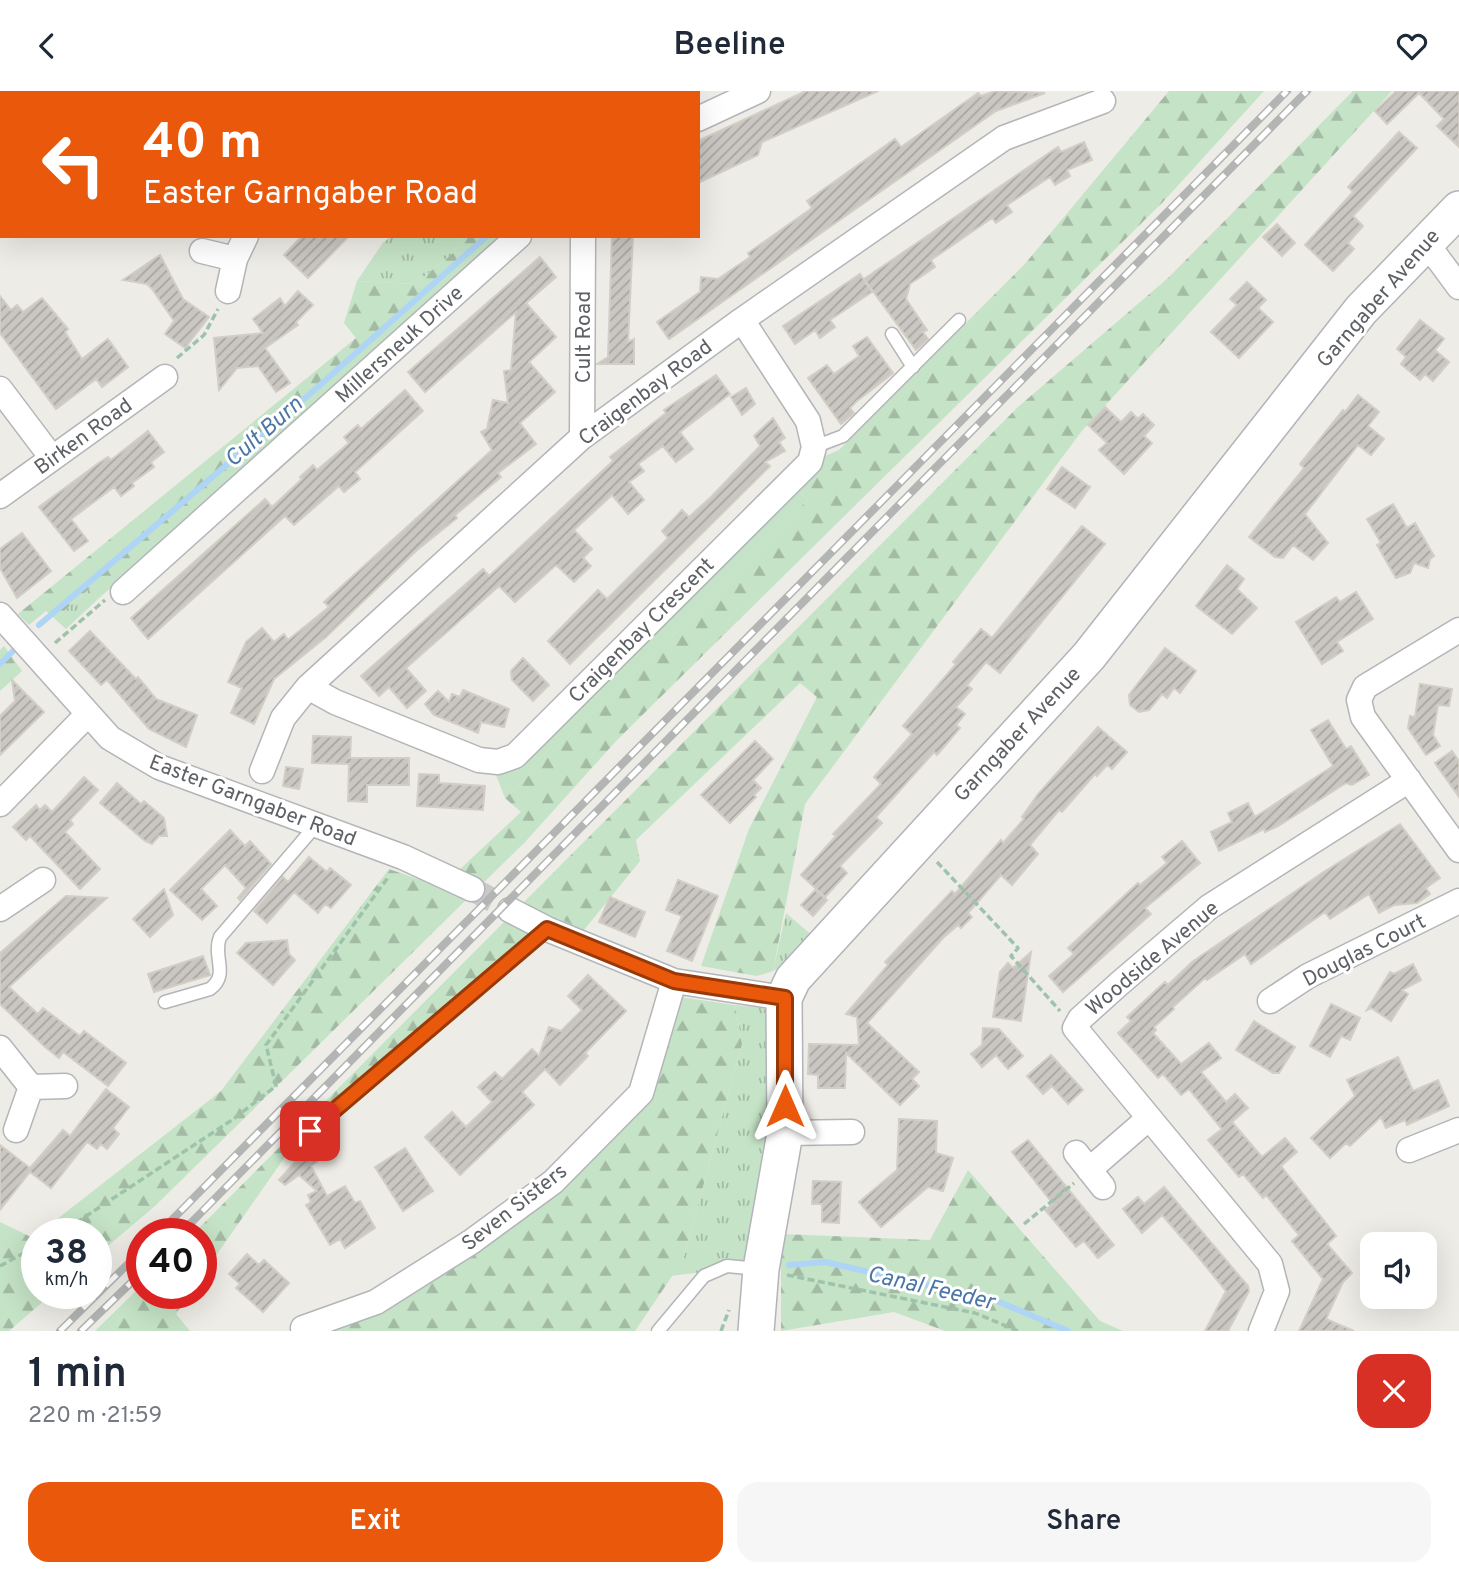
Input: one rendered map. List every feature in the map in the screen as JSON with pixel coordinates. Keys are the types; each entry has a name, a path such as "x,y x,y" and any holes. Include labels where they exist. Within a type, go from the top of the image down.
{"street":[{"path":"700,118 758,91"},
{"name":"Craigenbay Road","path":"262,771 283,718 308,687 582,437 742,320 1004,138 1103,101"},
{"name":"Garngaber Avenue","path":"785,998 793,979 1089,656 1361,310 1425,241 1459,209"},
{"path":"228,291 234,260 245,238"},
{"name":"Millersneuk Drive","path":"123,592 517,238"},
{"name":"Cult Road","path":"582,437 583,238"},
{"path":"1425,241 1459,287"},
{"path":"202,251 234,260"},
{"path":"742,320 808,421 814,447"},
{"name":"Birken Road","path":"0,496 165,377"},
{"path":"0,389 52,458"},
{"name":"Craigenbay Crescent","path":"308,687 335,702 479,761 498,762 515,756 810,462 814,447"},
{"name":"Easter Garngaber Road","path":"0,615 110,738 159,767 403,857 472,889"},
{"path":"1459,630 1365,687 1359,700 1363,717 1459,850"},
{"path":"0,804 88,714"},
{"name":"Woodside Avenue","path":"1261,1331 1277,1291 1270,1264 1075,1028 1080,1019 1209,907 1409,780"},
{"path":"0,909 43,880"},
{"name":"Douglas Court","path":"1270,1001 1308,976 1459,901"},
{"path":"510,910 547,929 674,981 785,998 785,1133 761,1269 756,1331"},
{"name":"Seven Sisters","path":"303,1328 376,1301 471,1242 553,1182 641,1093 674,981"},
{"path":"0,1048 31,1087"},
{"path":"31,1087 65,1086"},
{"path":"16,1130 31,1087"},
{"path":"1089,1170 1149,1118"},
{"path":"1409,1150 1459,1131"},
{"path":"785,1133 855,1134"}],"lane":[{"path":"814,447 843,436 959,320"},
{"path":"892,334 913,367"},
{"path":"165,1002 216,985 222,969 217,949 220,937 317,824"},
{"path":"310,1131 547,929"},
{"path":"658,1331 704,1276 727,1266 761,1269"}],"path":[{"path":"165,377 160,370 204,335 216,316 223,291 228,291"},
{"path":"38,658 118,589 123,592"},
{"path":"918,842 1018,948 1011,955 1075,1028"},
{"path":"83,1218 232,1120 276,1086 265,1045 403,857"},
{"path":"1024,1224 1089,1170"},
{"path":"0,1266 21,1255"},
{"path":"761,1269 975,1313 1018,1331"}],"green space":[{"path":"1169,91 1264,91 1162,203 617,740 526,841 155,1206 141,1218 126,1218 126,1231 112,1242 112,1218 58,1218 221,1091 389,869 441,887 521,812 505,798 715,594 808,499 798,491 822,466 825,456 839,450 1024,265"},
{"path":"1353,91 1392,91 1081,432 805,804 773,971 757,976 701,966 749,829 817,697 800,683 636,840 640,861 584,930 557,918 551,923 519,907 1018,407 1168,278"},
{"path":"389,238 464,238 453,253 415,284 357,281"},
{"path":"464,238 510,238 98,599 89,589 55,619 46,611 29,625 18,614 356,338 344,323 357,281 415,284 453,253"},
{"path":"798,491 808,499 715,594 505,798 496,775 522,766"},
{"path":"89,589 98,599 66,629 55,619"},
{"path":"4,646 22,671 0,691 0,650"},
{"path":"786,913 815,938 797,958 773,971"},
{"path":"507,919 539,932 303,1131 217,1254 217,1218 209,1218"},
{"path":"679,997 735,1005 742,1044 683,1260 635,1331 314,1331 381,1313 649,1094"},
{"path":"735,1005 762,1008 771,1013 780,1133 752,1266 670,1276 683,1260 742,1044"},
{"path":"968,1170 1100,1321 1123,1331 945,1331 894,1312 781,1331 781,1234 930,1240"},
{"path":"0,1222 21,1232 21,1309 34,1309 9,1331 0,1331"},
{"path":"126,1301 126,1309 179,1309 176,1314 190,1331 95,1331"}],"building":[{"path":"806,91 878,91 762,142 758,155 700,182 700,140"},
{"path":"995,91 1045,93 996,111 669,339 657,322 700,292 701,277 718,279 750,257 748,253 812,208 807,201 895,139 901,147 978,93 981,96"},
{"path":"1396,91 1459,91 1459,147 1437,126 1444,119 1419,93 1387,124 1375,111"},
{"path":"1399,132 1417,148 1353,216 1363,226 1348,243 1354,249 1333,271 1305,245 1353,192 1348,187"},
{"path":"1084,142 1092,160 1067,170 1070,176 1055,185 1050,177 1007,205 1012,212 996,223 992,218 931,260 935,267 910,284 906,299 927,330 923,332 928,339 916,350 864,279 1058,147 1061,152"},
{"path":"1277,224 1295,243 1282,256 1263,237"},
{"path":"300,238 347,238 308,278 284,255"},
{"path":"612,238 633,238 628,342 634,339 634,364 597,364 608,357"},
{"path":"160,255 183,299 209,317 185,348 165,334 174,321 152,289 147,284 123,280"},
{"path":"540,257 556,277 526,303 556,337 529,362 555,392 520,423 536,444 498,473 501,477 455,515 457,518 417,550 326,637 274,679 254,724 231,713 242,688 228,682 246,642 262,628 274,642 284,634 288,640 329,607 324,602 492,450 481,432 487,429 493,400 508,403 504,371 511,370 516,312 425,392 408,372"},
{"path":"860,274 872,292 830,320 835,327 820,338 815,330 795,344 783,326"},
{"path":"1247,282 1266,300 1258,308 1273,322 1239,358 1211,332 1237,305 1230,299"},
{"path":"298,291 313,305 296,322 298,325 265,348 290,383 276,392 258,366 237,368 219,390 214,338 263,333 253,319 280,298 285,306"},
{"path":"0,296 11,310 17,305 23,312 42,298 68,329 65,332 82,359 108,339 128,367 102,387 96,379 56,409 0,333"},
{"path":"1420,320 1444,339 1435,350 1449,362 1433,381 1425,374 1420,380 1401,364 1406,357 1397,349"},
{"path":"867,337 893,373 857,401 850,408 854,413 841,424 808,378 827,365 834,374 859,356 853,346"},
{"path":"716,375 730,394 680,432 693,449 676,462 663,446 638,464 644,471 629,482 644,500 628,514 612,495 574,530 592,549 583,558 591,566 574,582 556,565 515,602 499,586 406,668 426,691 407,708 389,687 379,696 361,676 483,569 489,576 613,461 610,457 666,413 664,410"},
{"path":"746,388 755,404 742,415 731,397"},
{"path":"405,390 423,411 355,472 360,479 344,492 339,486 294,525 285,516 148,639 131,618 265,499 272,507 313,465 317,470 349,443 344,437 358,425 361,429"},
{"path":"1358,395 1379,412 1368,426 1384,439 1371,455 1358,445 1305,514 1328,543 1313,560 1293,545 1283,558 1275,557 1249,537 1304,468 1300,464"},
{"path":"1105,407 1121,422 1131,412 1138,419 1143,414 1154,425 1144,436 1152,443 1124,474 1099,450 1107,443 1088,425"},
{"path":"773,418 785,438 779,442 785,451 765,462 770,466 570,664 548,641 598,590 607,599 668,538 662,531 682,510 689,517 712,496 760,446 754,436"},
{"path":"148,431 164,452 151,462 154,467 132,483 134,486 121,496 114,487 71,519 88,541 74,551 39,507 100,462 108,457 111,460"},
{"path":"1062,467 1090,487 1075,508 1047,489"},
{"path":"1393,504 1407,528 1415,523 1434,556 1430,559 1428,568 1414,563 1410,573 1396,578 1377,545 1381,543 1367,519"},
{"path":"1082,526 1105,544 1000,673 986,662 967,685 972,689 956,707 965,714 956,725 960,728 937,755 934,752 876,817 882,823 840,866 847,873 825,897 801,875 836,836 833,834 881,784 874,777 912,734 903,726 956,664 953,662 981,629 992,638"},
{"path":"22,533 51,571 17,598 0,568 0,549"},
{"path":"1227,565 1244,579 1237,589 1257,608 1232,634 1196,606"},
{"path":"1356,592 1373,619 1337,642 1343,651 1322,664 1296,622 1336,597 1340,602"},
{"path":"90,631 136,679 138,677 156,699 197,715 186,747 149,729 107,680 101,685 69,651"},
{"path":"1165,648 1196,671 1180,693 1174,688 1167,698 1162,694 1149,710 1139,712 1130,705 1129,695"},
{"path":"523,658 549,685 533,701 512,680 511,671"},
{"path":"12,680 44,712 0,755 0,716 15,701"},
{"path":"1420,684 1452,689 1449,706 1438,705 1433,735 1440,746 1426,755 1408,728 1410,716 1415,717"},
{"path":"463,690 509,709 504,727 481,722 478,733 434,715 425,704 438,691 449,702 452,694 460,697"},
{"path":"1328,720 1346,749 1351,746 1369,775 1352,785 1346,783 1278,826 1265,832 1264,829 1219,851 1211,832 1232,822 1228,813 1248,803 1255,817 1333,766 1311,730"},
{"path":"1098,727 1127,752 1112,769 1107,765 1097,776 1095,774 1062,812 1059,810 1030,845 1038,854 1012,885 1001,875 968,913 972,917 961,928 958,925 943,938 867,1023 919,1072 912,1079 919,1086 900,1105 846,1053 845,1088 818,1088 818,1075 808,1074 809,1044 859,1045 857,1017 846,1014 888,965 885,962 952,891 955,894 1001,840 1003,843 1024,819 1022,817 1038,794"},
{"path":"313,736 351,737 350,758 409,758 409,785 367,785 367,802 348,801 349,764 312,763"},
{"path":"755,741 773,759 753,780 761,788 754,795 756,797 730,823 701,795"},
{"path":"1452,751 1459,761 1459,797 1435,763"},
{"path":"286,767 303,769 299,789 283,786"},
{"path":"419,774 439,775 439,783 485,786 483,810 417,806"},
{"path":"84,777 98,790 70,820 73,824 65,832 100,869 80,889 30,836 26,840 13,827 36,805 40,810 45,805 52,812"},
{"path":"117,783 141,804 144,801 164,818 167,836 159,836 152,844 145,841 100,803"},
{"path":"1400,824 1440,878 1426,888 1430,894 1417,903 1394,905 1379,913 1369,894 1330,919 1325,912 1251,964 1245,954 1207,980 1205,978 1154,1027 1156,1030 1153,1033 1181,1064 1209,1043 1221,1058 1201,1072 1226,1102 1235,1094 1248,1108 1232,1122 1262,1157 1285,1138 1297,1152 1281,1166 1336,1236 1327,1244 1352,1273 1343,1282 1326,1319 1354,1331 1299,1331 1323,1279 1292,1241 1299,1235 1266,1195 1263,1198 1243,1174 1239,1177 1208,1140 1222,1129 1189,1089 1181,1095 1163,1074 1158,1078 1118,1033 1131,1021 1127,1017 1165,982 1168,985 1192,962 1322,873"},
{"path":"230,830 245,846 250,841 271,864 240,900 238,898 246,888 225,865 201,889 217,906 202,920 170,890"},
{"path":"1182,841 1200,863 1145,908 1151,914 1063,992 1049,976 1074,954 1068,948 1138,883 1140,885 1167,863 1162,857"},
{"path":"309,857 327,872 330,868 351,885 331,908 325,904 318,913 294,892 267,923 254,911 283,877 288,882"},
{"path":"678,880 718,896 692,961 667,951 682,916 666,910"},
{"path":"164,889 173,915 150,937 133,919"},
{"path":"815,890 827,900 813,916 801,905"},
{"path":"66,896 107,898 9,987 38,1014 43,1008 80,1036 84,1031 126,1063 108,1086 63,1052 59,1058 0,1004 0,953"},
{"path":"610,897 645,912 635,937 599,922"},
{"path":"287,940 289,954 295,960 273,985 237,953 246,943"},
{"path":"1031,952 1021,1021 993,1017 1000,972 1008,963 1013,968"},
{"path":"203,956 210,975 154,992 148,974"},
{"path":"1413,964 1421,980 1402,990 1408,994 1391,1021 1371,1008 1367,1010 1390,972 1394,974"},
{"path":"588,975 626,1011 585,1053 588,1056 560,1085 545,1069 522,1092 534,1105 460,1175 425,1137 452,1112 466,1127 492,1102 478,1087 495,1072 502,1079 532,1049 539,1056 549,1027 561,1031 582,1010 568,996"},
{"path":"1331,1004 1360,1018 1350,1040 1341,1036 1330,1057 1310,1046"},
{"path":"1254,1021 1295,1047 1279,1073 1273,1073 1236,1050"},
{"path":"983,1028 999,1029 1023,1056 1008,1069 996,1055 982,1067 971,1054 982,1045"},
{"path":"1051,1055 1083,1090 1068,1104 1052,1086 1043,1094 1027,1076"},
{"path":"1398,1057 1413,1091 1438,1080 1449,1106 1407,1125 1405,1120 1386,1128 1381,1117 1350,1146 1346,1143 1330,1158 1311,1138 1355,1096 1347,1080"},
{"path":"106,1089 129,1107 113,1128 119,1134 107,1149 101,1144 97,1149 87,1142 51,1188 30,1172 0,1210 0,1145 30,1168 63,1130 70,1136"},
{"path":"899,1119 937,1121 936,1153 953,1158 943,1191 928,1187 881,1227 859,1202 897,1170"},
{"path":"322,1132 332,1150 311,1166 327,1196 345,1186 355,1203 360,1201 375,1228 345,1248 340,1239 330,1245 306,1205 311,1202 308,1195 317,1191 299,1175 285,1185 279,1180"},
{"path":"1028,1140 1114,1245 1098,1258 1084,1241 1076,1247 1045,1210 1053,1204 1012,1152"},
{"path":"405,1148 433,1191 403,1211 375,1167"},
{"path":"813,1181 841,1182 839,1223 822,1222 822,1204 812,1204"},
{"path":"1164,1187 1248,1286 1249,1291 1228,1331 1205,1331 1226,1291 1195,1253 1162,1215 1142,1233 1123,1209 1138,1197 1144,1204"},
{"path":"247,1254 259,1265 264,1260 289,1283 263,1312 236,1288 240,1284 229,1274"}],"waterway":[{"name":"Cult Burn","path":"39,625 319,386 485,238"},
{"name":"Cult Burn","path":"0,664 13,651"},
{"name":"Canal Feeder","path":"789,1265 825,1262 997,1301 1068,1331"}],"tunnel":[{"path":"472,889 510,910"}],"railway":[{"path":"174,1218 1287,91"},
{"path":"196,1218 1307,91"},
{"path":"60,1331 126,1266"},
{"path":"81,1331 126,1287"}],"route":[{"path":"310,1131 547,929 674,981 785,998 785,1106"}]}
